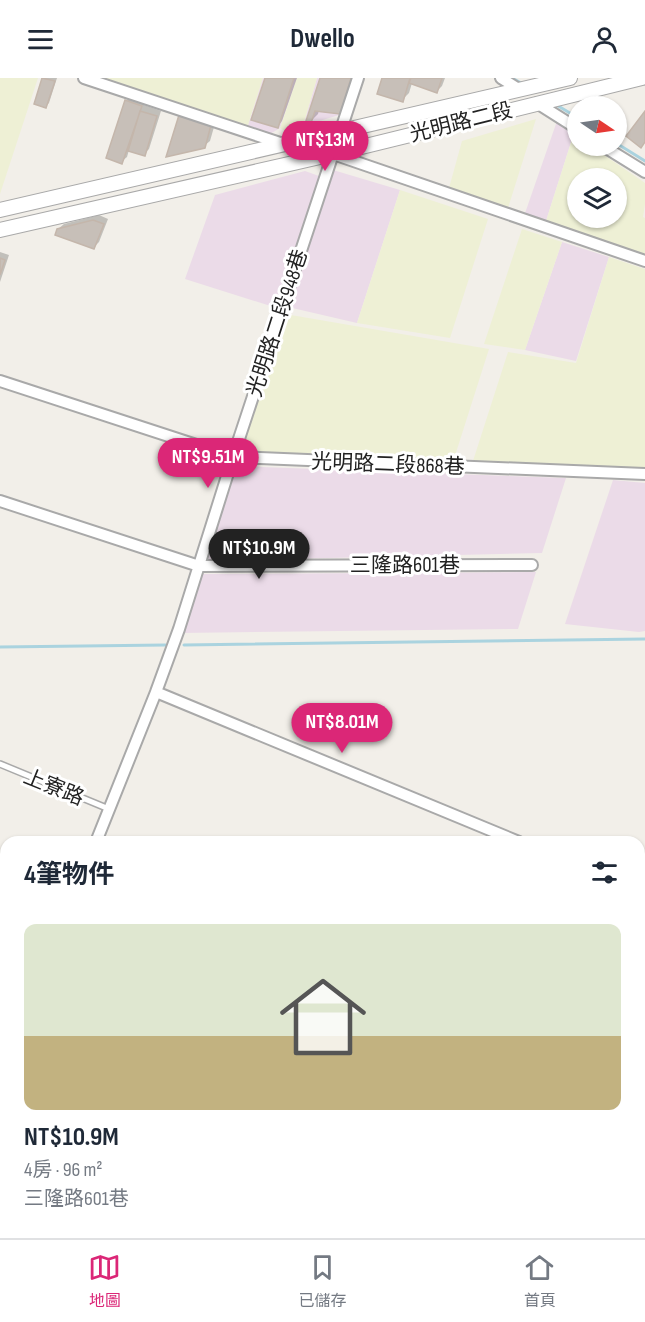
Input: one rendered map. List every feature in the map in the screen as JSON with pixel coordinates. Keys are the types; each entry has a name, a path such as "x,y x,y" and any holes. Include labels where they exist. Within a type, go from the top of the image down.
{"street":[{"path":"84,78 283,144"},
{"name":"光明路二段948巷","path":"98,836 179,629 358,78"},
{"path":"501,78 520,90"},
{"name":"光明路二段","path":"0,230 337,143 520,90 570,78"},
{"name":"光明路二段","path":"0,210 283,144 337,143 537,103 642,78"},
{"path":"537,103 567,122"},
{"path":"337,143 645,261"},
{"path":"619,156 645,172"},
{"name":"光明路二段868巷","path":"0,381 233,457 645,474"},
{"name":"三隆路601巷","path":"0,501 198,566 532,565"},
{"path":"156,692 504,836"}],"lane":[{"name":"上寮路","path":"0,765 109,809"}],"shaded area":[{"path":"263,78 297,78 280,128 270,134 247,128"},
{"path":"317,78 351,78 339,115 303,126"},
{"path":"557,121 567,128 567,155 546,221 523,219"},
{"path":"333,170 400,190 357,323 288,307"},
{"path":"305,171 319,176 277,308 185,279 215,195"},
{"path":"562,242 609,257 576,361 525,350"},
{"path":"231,466 566,478 542,553 205,561"},
{"path":"613,480 645,483 645,631 565,624"},
{"path":"536,572 518,629 180,633 198,574"}],"green space":[{"path":"0,78 38,78 0,194"},
{"path":"99,78 263,78 247,128"},
{"path":"297,78 317,78 303,126 285,131 280,128"},
{"path":"536,119 508,208 449,188 462,141"},
{"path":"567,155 606,156 623,168 567,168 567,228 627,228 627,171 645,183 643,217 645,218 645,256 616,249 546,221"},
{"path":"400,190 488,219 450,338 357,323"},
{"path":"522,229 562,242 525,350 484,344"},
{"path":"609,257 645,269 645,471 472,464 508,352 576,363"},
{"path":"285,314 489,349 453,462 239,454"}],"building":[{"path":"42,78 55,81 46,108 34,104"},
{"path":"265,78 294,78 278,128 251,120"},
{"path":"320,78 351,78 340,114 315,111 311,123 305,124"},
{"path":"382,78 410,78 403,102 377,94"},
{"path":"411,78 442,78 437,93 409,83"},
{"path":"125,100 142,106 122,164 106,158"},
{"path":"140,111 157,116 145,156 128,151"},
{"path":"645,111 645,142 641,148 627,135"},
{"path":"179,115 211,125 205,148 166,157"},
{"path":"93,220 104,224 94,249 55,235 57,229"},
{"path":"0,258 5,260 0,275"}],"waterway":[{"path":"512,78 521,83"},
{"path":"555,104 567,111"},
{"path":"627,150 645,161"},
{"path":"184,645 645,639"},
{"path":"0,647 165,645"}]}
